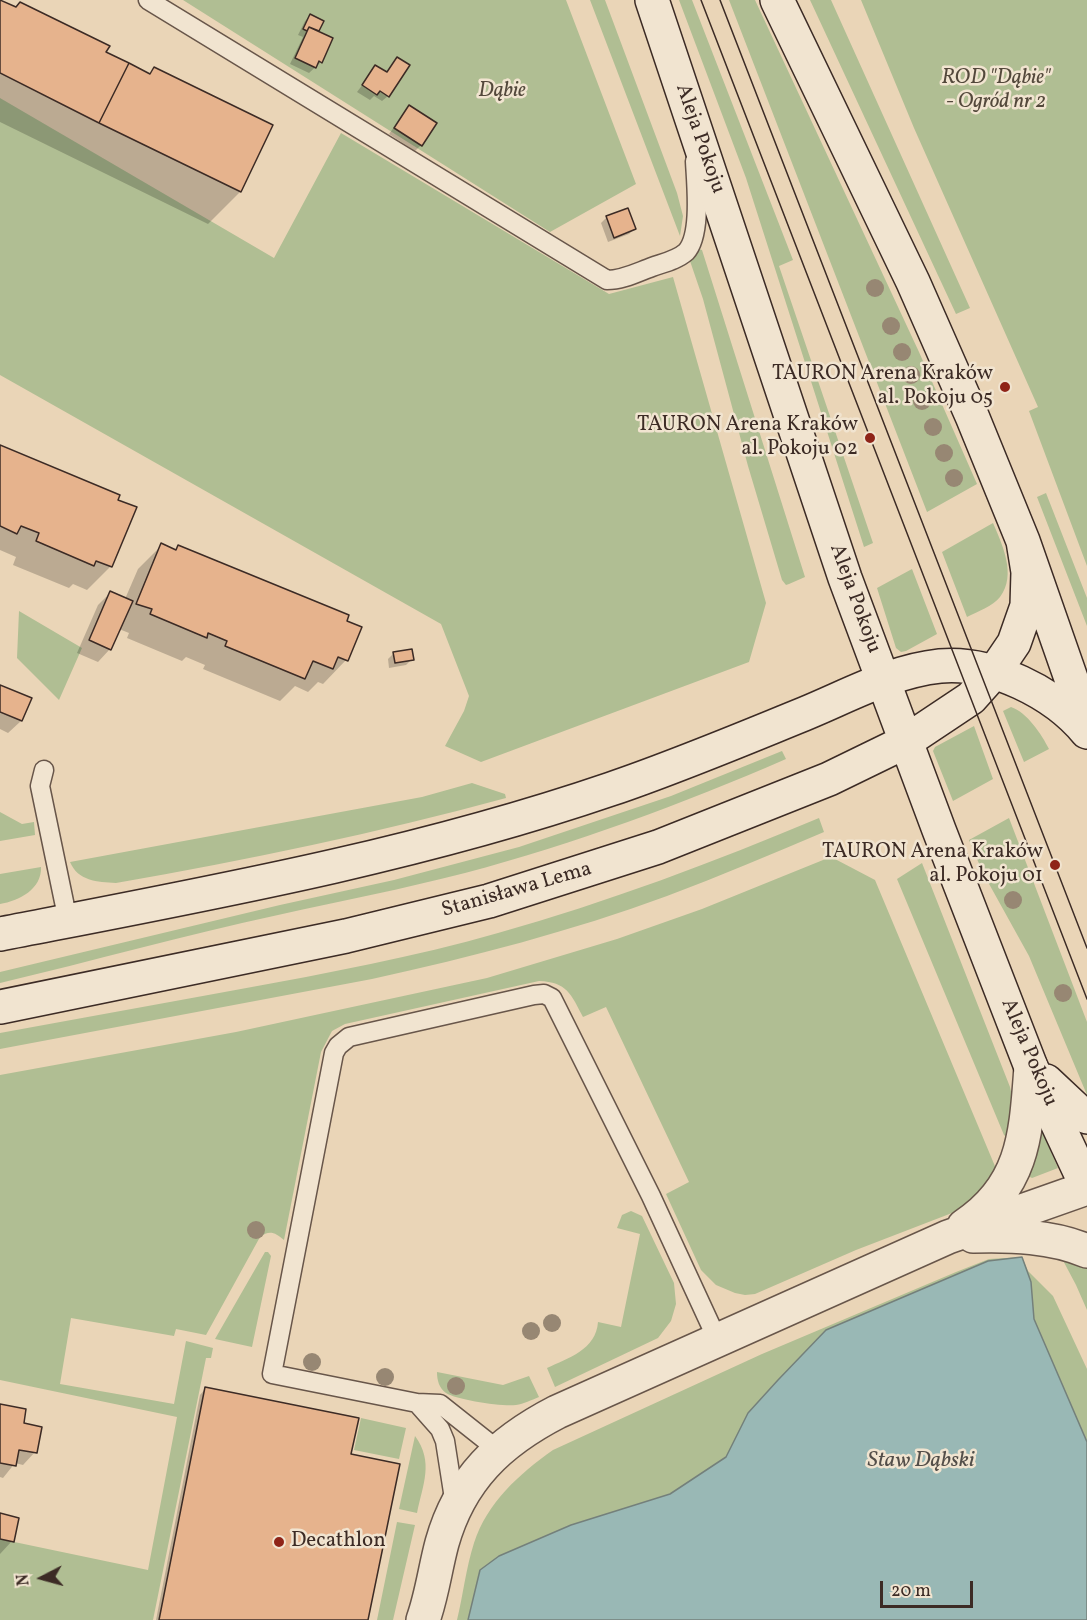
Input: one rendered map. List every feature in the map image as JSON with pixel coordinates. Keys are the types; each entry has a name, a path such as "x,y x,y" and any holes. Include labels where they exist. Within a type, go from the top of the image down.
{"main road":[{"name":"Aleja Pokoju","path":"652,0 836,550 905,742 1031,1067 1087,1188"},
{"path":"777,0 913,282 972,416 1023,541 1087,724"},
{"name":"Stanisława Lema","path":"0,1007 335,938 489,901 621,860 694,834 828,779 905,742 971,698 995,671 1014,643 1027,606 1028,572 1023,541"},
{"path":"0,934 328,868 463,835 663,771 883,680 922,669 958,665 995,671 1038,692 1087,732"},
{"path":"1031,1067 1087,1117"},
{"path":"948,1237 991,1204 1011,1177 1019,1158 1027,1127 1031,1067"},
{"path":"425,1618 442,1542 456,1506 475,1476 514,1436 557,1412 948,1237 1087,1188"},
{"path":"948,1237 988,1236 1038,1239 1067,1244 1087,1251"}],"lane":[{"path":"148,0 607,280 622,278 676,258 685,253 692,242 696,214 696,189 688,104"},
{"path":"44,770 40,786 68,921"},
{"path":"498,1450 440,1404 417,1403 272,1374 334,1053 338,1046 349,1037 510,999 544,994 555,1002 651,1196 717,1339"},
{"path":"417,1403 440,1429 445,1441 456,1506"}],"green space":[{"name":"Dąbie","path":"183,0 566,0 636,184 550,232"},
{"path":"590,0 605,0 677,193 683,216 680,236"},
{"path":"679,0 692,0 793,260 779,266 873,543 864,547 746,178"},
{"path":"729,0 755,0 919,352 977,484 927,512"},
{"path":"810,0 831,0 970,308 956,314"},
{"name":"ROD \"Dąbie\" - Ogród nr 2","path":"861,0 1087,0 1087,566 1029,411 1038,407 914,128"},
{"path":"0,98 274,258 341,133 609,294 673,277 766,603 749,662 481,762 445,746 464,711 469,696 441,624 0,375"},
{"path":"699,249 702,250 805,577 786,585 782,580 748,466 703,299 690,261"},
{"path":"1046,493 1087,598 1087,626 1037,497"},
{"path":"993,523 1008,569 1005,588 993,603 967,617 942,552"},
{"path":"912,569 937,634 901,652 896,648 877,588"},
{"path":"19,611 82,648 59,700 17,658"},
{"path":"1011,707 1028,719 1049,749 1024,762 1003,711"},
{"path":"974,726 993,779 953,801 933,751 935,747"},
{"path":"782,751 786,759 707,792 628,822 506,862 208,931 0,983 0,972 394,880 519,847 671,796"},
{"path":"472,783 505,794 506,798 312,845 116,883 83,877 70,862 422,797"},
{"path":"0,812 22,824 34,822 35,835 0,841"},
{"path":"819,818 824,832 765,857 631,909 521,942 372,979 0,1049 0,1033 338,971 435,950 498,933 660,880"},
{"path":"1009,818 1087,1022 1087,1095 1029,956 983,873 969,840"},
{"path":"828,858 835,859 875,880 997,1171 971,1201 952,1213 856,1250 755,1294 735,1293 716,1285 701,1270 666,1194 689,1182 606,1007 583,1017 567,991 556,984 539,981 345,1024 332,1031 321,1052 284,1240 272,1233 266,1233 260,1237 206,1335 176,1329 174,1336 71,1318 60,1384 174,1404 186,1341 213,1348 211,1358 206,1358 153,1620 0,1620 0,1539 148,1570 177,1417 0,1380 0,1075 236,1032 487,978 617,939 702,909"},
{"path":"922,863 1010,1087 1013,1100 1011,1141 1004,1135 897,879"},
{"path":"41,867 38,882 28,893 0,904 0,874"},
{"path":"1041,1129 1058,1168 1032,1178 1028,1176"},
{"path":"631,1211 642,1216 674,1283 676,1304 671,1321 658,1338 555,1387 547,1368 580,1352 587,1346 596,1332 598,1322 621,1327 640,1234 617,1228 622,1215"},
{"path":"1058,1251 1087,1261 1087,1310 1076,1285"},
{"path":"265,1252 271,1256 252,1347 215,1339"},
{"name":"Staw Dąbski","path":"1022,1257 1028,1271 1053,1296 1087,1369 1087,1620 457,1620 471,1552 487,1515 516,1479 553,1450 762,1354 956,1272 989,1259"},
{"path":"437,1372 503,1385 529,1376 539,1397 516,1405 501,1405 460,1398 444,1391 439,1384"},
{"path":"361,1418 406,1428 399,1459 354,1450"},
{"path":"415,1436 421,1446 426,1464 417,1513 399,1509"},
{"path":"397,1522 415,1525 393,1620 377,1620"}],"water":[{"name":"Staw Dąbski","path":"1022,1257 1031,1282 1034,1319 1087,1442 1087,1620 468,1620 480,1570 499,1556 571,1525 670,1494 726,1457 748,1413 826,1330 988,1261"}],"building":[{"path":"0,0 16,7 20,2 110,46 106,52 129,63 99,123 0,73"},
{"path":"310,14 324,21 319,31 309,27 307,31 303,29"},
{"path":"309,27 333,38 322,63 319,61 316,68 295,58"},
{"path":"397,57 410,65 389,97 380,91 377,95 362,85 375,65 387,72"},
{"path":"129,63 150,74 154,67 273,125 241,192 99,123"},
{"path":"409,105 437,123 422,146 394,128"},
{"path":"628,208 636,229 614,238 606,216"},
{"path":"0,445 120,495 118,500 137,507 112,567 96,561 94,566 36,541 39,533 21,526 17,534 0,526"},
{"path":"161,543 176,550 178,545 349,615 347,621 362,627 348,661 338,657 333,669 313,661 305,679 225,646 227,641 208,633 207,638 150,614 152,609 136,604"},
{"path":"110,591 133,601 111,650 89,640"},
{"path":"412,649 414,660 395,663 393,652"},
{"path":"0,685 32,698 22,721 0,712"},
{"name":"Decathlon","path":"205,1387 359,1418 351,1454 400,1464 368,1620 159,1620"},
{"path":"0,1404 26,1409 24,1423 42,1427 37,1453 19,1450 16,1466 0,1463"},
{"path":"0,1513 19,1518 14,1542 0,1539"}],"tram line":[{"path":"701,0 1087,999"},
{"path":"720,0 1087,948"}],"place":[{"name":"TAURON Arena Kraków al. Pokoju 05","path":"1005,387"},
{"name":"TAURON Arena Kraków al. Pokoju 02","path":"870,438"},
{"name":"TAURON Arena Kraków al. Pokoju 01","path":"1055,865"},
{"name":"Decathlon","path":"279,1542"}]}
